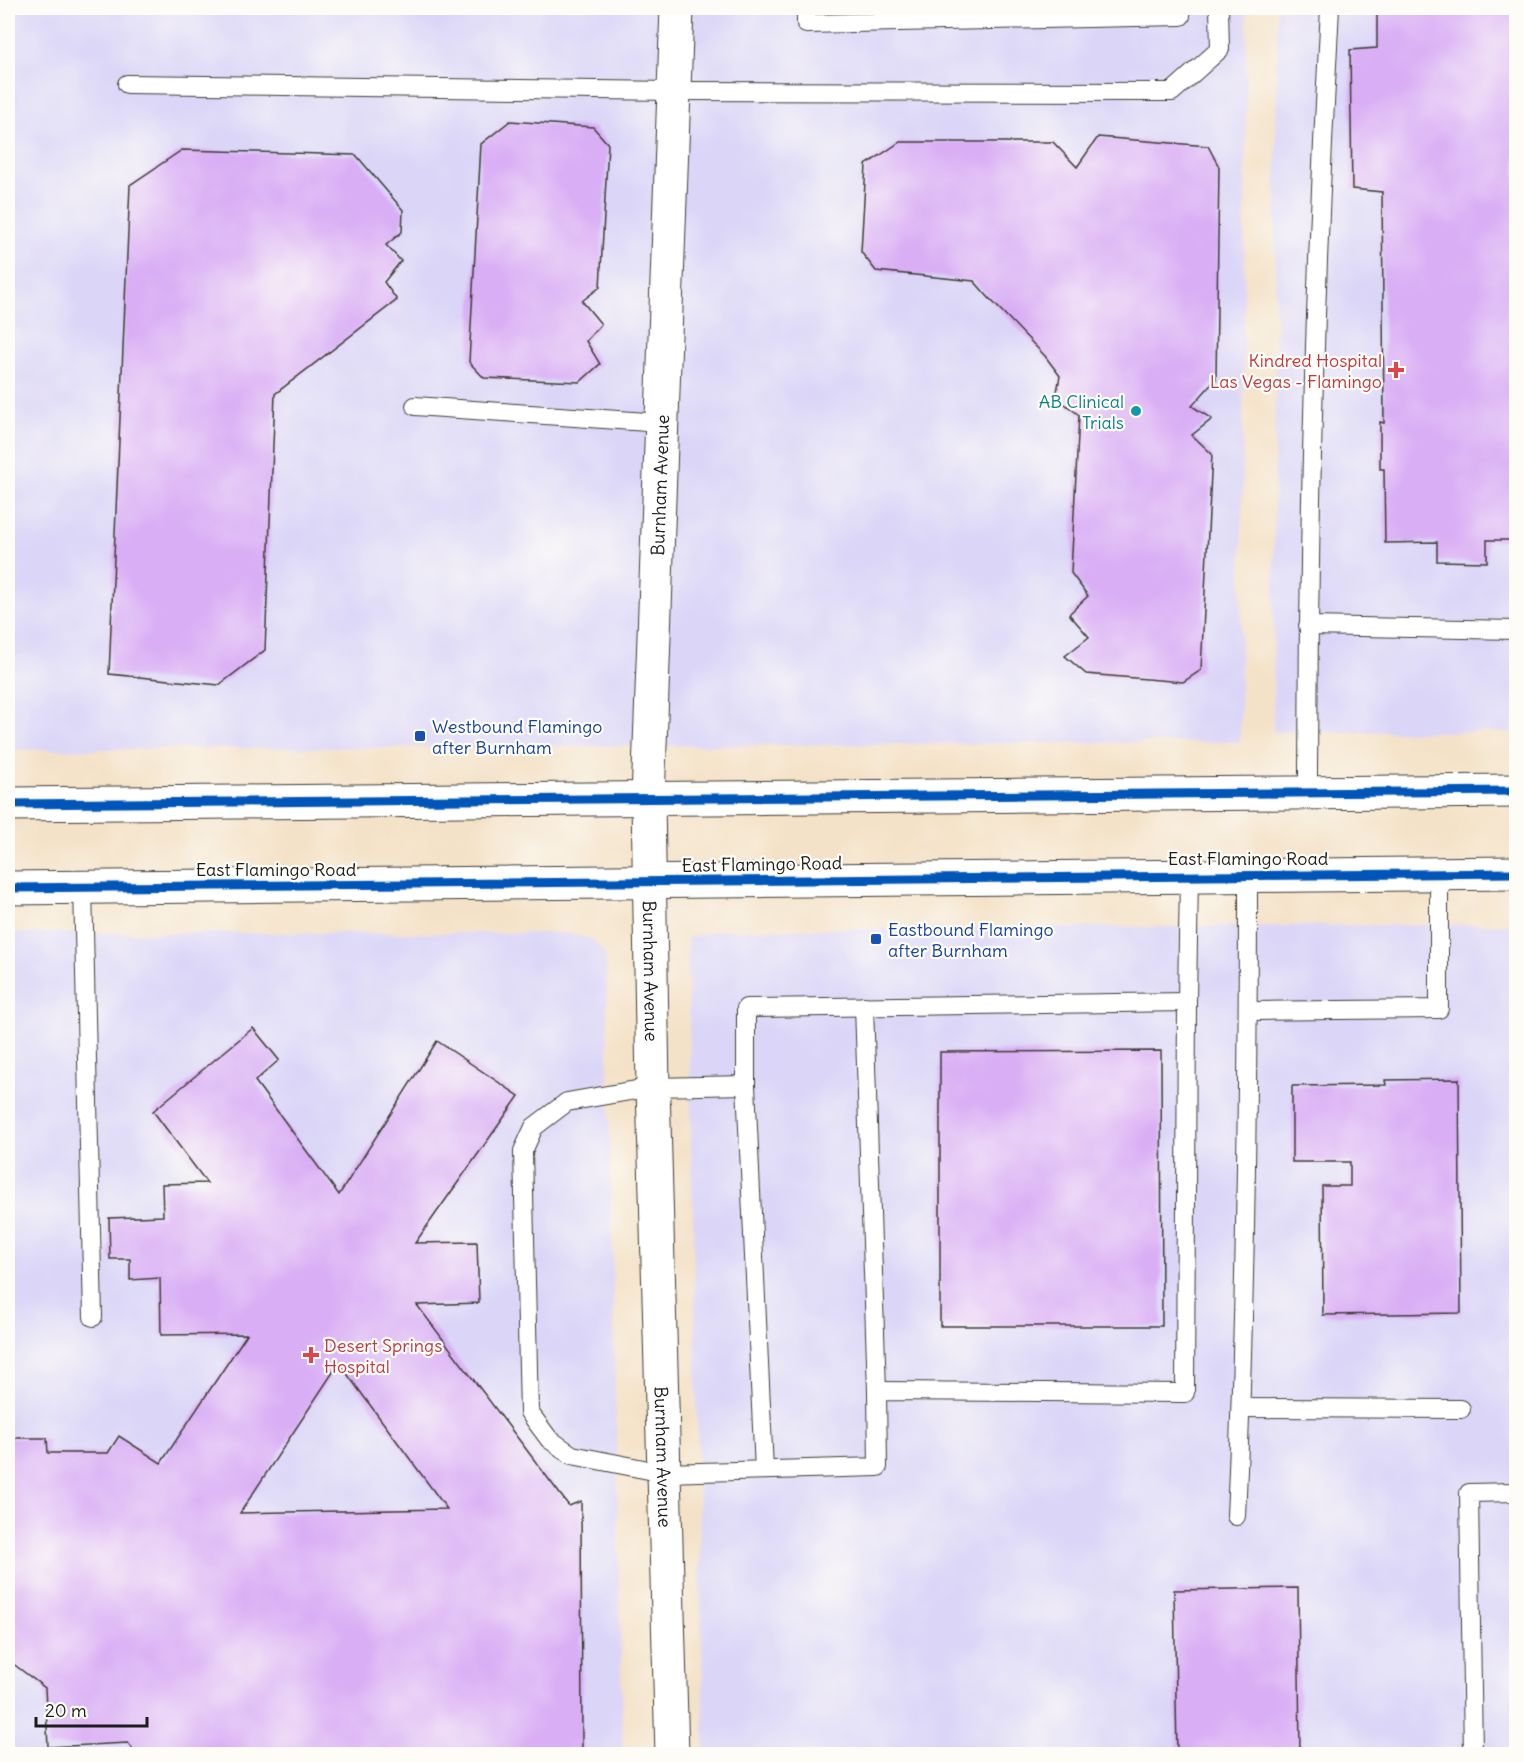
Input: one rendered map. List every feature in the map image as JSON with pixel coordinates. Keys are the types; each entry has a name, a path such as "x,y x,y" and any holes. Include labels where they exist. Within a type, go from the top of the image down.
{"main road":[{"name":"Burnham Avenue","path":"672,1755 653,1087 648,800 677,8"},
{"path":"8,804 1516,791"},
{"name":"East Flamingo Road","path":"8,888 1516,873"}],"lane":[{"path":"806,8 806,24 1181,16 1181,8"},
{"path":"127,84 674,91 1172,92 1220,49 1220,8"},
{"path":"1308,793 1308,626 1321,159 1330,8"},
{"path":"415,406 662,423"},
{"path":"1308,626 1516,630"},
{"path":"1236,1516 1241,1408 1248,874"},
{"path":"1248,1011 1439,1010 1439,874"},
{"path":"877,1391 1185,1393 1189,875"},
{"path":"83,887 93,1317"},
{"path":"764,1470 746,1085 746,1008 1187,1002"},
{"path":"746,1085 653,1087 567,1102 534,1127 523,1151 529,1412 549,1439 572,1455 664,1473 878,1467 864,1006"},
{"path":"1241,1408 1461,1409"},
{"path":"1473,1755 1469,1493 1516,1492"}],"shaded area":[{"path":"8,8 1247,8 1240,742 8,750"},
{"name":"Kindred Hospital Las Vegas - Flamingo","path":"1277,8 1516,8 1516,732 1273,732"},
{"path":"1516,924 1516,1754 704,1754 687,938 720,930"},
{"name":"Desert Springs Hospital","path":"8,933 567,933 592,939 606,956 623,1754 8,1754"}],"building":[{"path":"1377,8 1516,8 1516,540 1487,540 1487,562 1437,561 1437,542 1385,543 1384,469 1380,469 1380,422 1384,423 1382,192 1352,189 1350,50 1377,48"},
{"path":"510,121 593,127 608,144 600,287 582,301 601,324 586,341 600,364 580,382 484,378 469,362 481,144"},
{"name":"AB Clinical Trials","path":"1098,137 1208,146 1219,167 1216,379 1192,406 1212,419 1192,435 1212,454 1201,670 1183,682 1086,674 1065,656 1089,637 1069,614 1088,596 1071,573 1079,415 1056,397 1060,376 1045,356 974,281 876,271 861,252 866,165 900,142 1053,142 1077,167"},
{"path":"182,150 356,155 403,210 402,232 386,245 401,261 384,282 397,300 275,394 265,650 219,685 109,674 130,185"},
{"path":"253,1028 279,1060 255,1081 339,1195 437,1041 519,1096 415,1243 477,1242 479,1303 417,1305 569,1506 581,1501 582,1754 137,1754 128,1743 48,1747 45,1688 8,1660 8,1438 47,1438 48,1453 108,1453 119,1436 161,1463 247,1334 161,1335 160,1278 130,1280 130,1259 110,1259 109,1218 163,1216 162,1184 207,1183 153,1111","holes":["339,1363 447,1509 240,1513"]},
{"path":"1161,1051 1162,1326 940,1326 940,1052"},
{"path":"1459,1079 1461,1313 1323,1315 1322,1186 1350,1186 1350,1162 1292,1162 1292,1086 1386,1085 1385,1080"},
{"path":"1298,1588 1300,1754 1177,1754 1174,1590"}],"cycle path":[{"path":"8,804 1516,791"},
{"path":"8,888 1516,873"}],"place":[{"name":"Kindred Hospital Las Vegas - Flamingo","path":"1396,370"},
{"name":"AB Clinical Trials","path":"1136,411"},
{"name":"Westbound Flamingo after Burnham","path":"420,736"},
{"name":"Eastbound Flamingo after Burnham","path":"876,939"},
{"name":"Desert Springs Hospital","path":"311,1355"}]}
